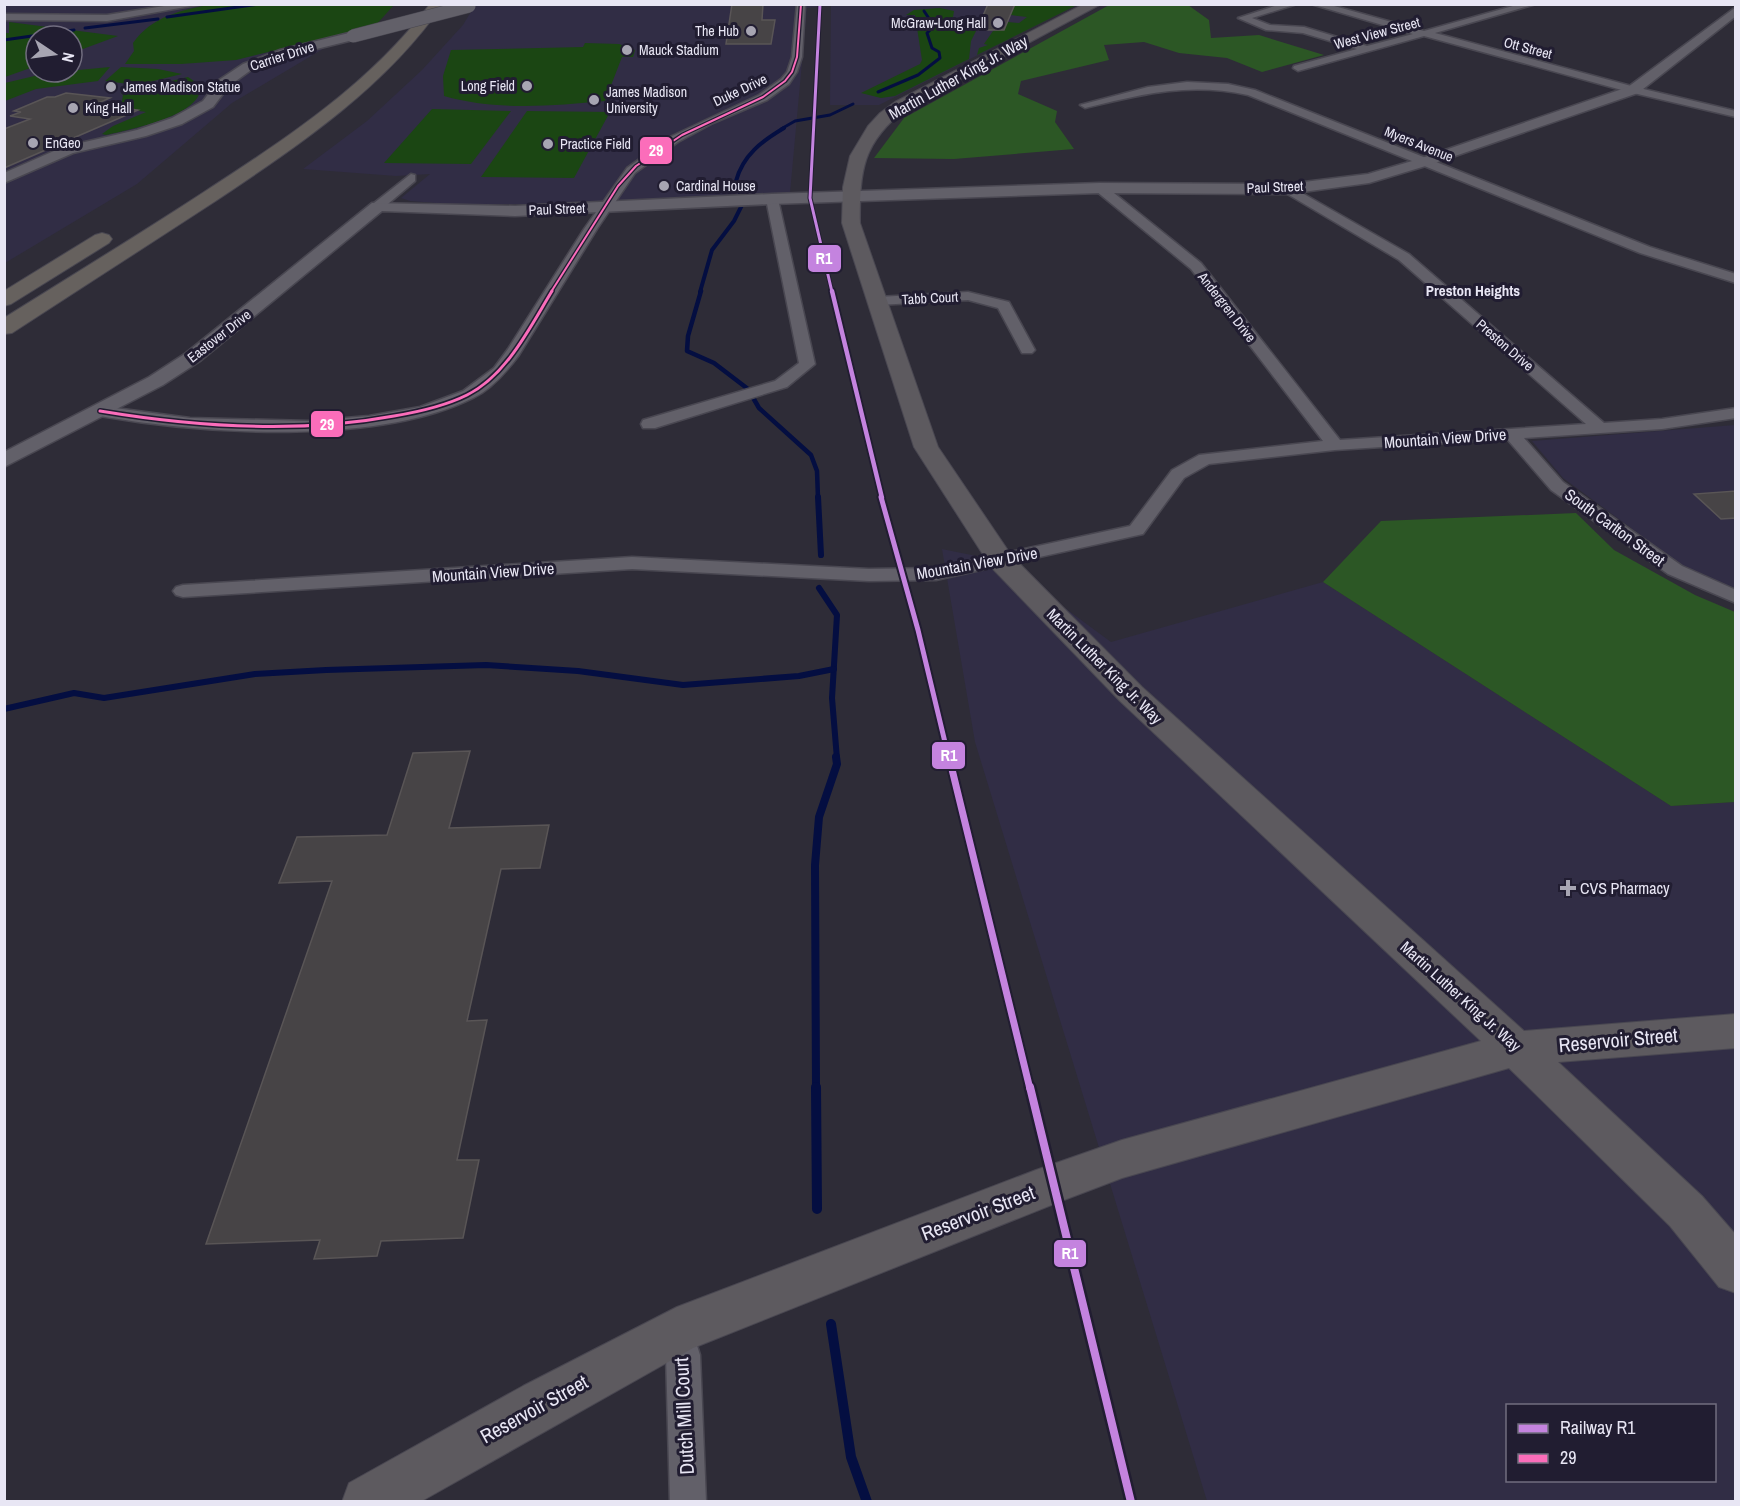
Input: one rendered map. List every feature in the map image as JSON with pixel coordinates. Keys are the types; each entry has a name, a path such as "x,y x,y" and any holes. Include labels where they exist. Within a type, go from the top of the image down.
{"highway":[{"path":"371,49 410,4"},
{"path":"4,328 201,202 295,138 387,62 427,20 437,4"},
{"path":"4,300 120,228"}],"main road":[{"name":"Martin Luther King Jr. Way","path":"1095,4 890,112 878,122 861,144 856,156 851,196 851,223 926,447 1001,561 1131,694 1518,1048 1686,1211 1736,1271"},
{"name":"Reservoir Street","path":"368,1502 541,1404 677,1331 1052,1184 1122,1159 1518,1048 1736,1030"}],"street":[{"path":"4,17 106,18 198,4"},
{"name":"Duke Drive","path":"100,411 182,423 285,426 390,417 452,401 482,386 500,369 605,207 631,171 667,144 698,126 770,93 784,83 794,68 801,4"},
{"path":"1293,4 1243,18 1269,28 1304,30 1369,49"},
{"name":"Ott Street","path":"1315,4 1633,90 1736,114"},
{"name":"West View Street","path":"1298,68 1532,4"},
{"name":"Carrier Drive","path":"4,179 73,149 148,131 177,121 208,104 226,81 253,64 284,53 472,5"},
{"name":"Paul Street","path":"378,206 514,211 772,199 1100,188 1288,189 1369,178 1424,162 1633,90 1736,10"},
{"name":"Myers Avenue","path":"1085,105 1171,85 1202,83 1251,92 1645,250 1736,279"},
{"name":"Eastover Drive","path":"4,461 156,381 215,341 411,178"},
{"name":"Andergren Drive","path":"1100,188 1196,266 1335,445"},
{"name":"Preston Drive","path":"1288,189 1404,257 1599,427"},
{"path":"649,424 780,384 807,364 772,199"},
{"name":"Tabb Court","path":"878,301 968,296 1004,305 1027,350"},
{"name":"Mountain View Drive","path":"183,591 632,563 901,575 936,573 1001,561 1136,530 1178,474 1205,459 1335,445 1662,424 1736,413"},
{"name":"South Carlton Street","path":"1512,433 1557,486 1675,570 1736,597"},
{"name":"Dutch Mill Court","path":"677,1331 683,1355 688,1502"}],"shaded area":[{"path":"4,5 369,5 348,30 333,43 232,103 137,184 5,263"},
{"name":"James Madison University","path":"475,5 831,5 807,8 790,193 547,204 449,204 410,201 401,198 430,174 396,176 303,169 367,121 422,70 463,25"},
{"path":"831,5 1077,5 879,105 830,105"},
{"path":"1735,425 1735,590 1684,567 1563,478 1532,441"},
{"path":"942,549 1001,561 1111,642 1323,582 1671,806 1735,802 1735,1501 1207,1501 975,742"}],"green space":[{"path":"213,4 394,5 375,26 236,60 181,64 125,64 134,51 133,43 149,26 179,12"},
{"path":"1111,4 1188,5 1209,20 1211,38 1259,35 1324,55 1262,72 1227,58 1179,53 1144,42 1104,45 1109,60 1021,81 1018,94 1057,111 1055,122 1074,149 954,159 874,158 904,118"},
{"path":"1006,5 1077,5 977,55 979,48 988,45 984,44 993,31 1004,29 1008,22 1019,23 1027,17 1011,15"},
{"path":"940,8 954,11 953,17 979,25 971,41 969,59 895,96 881,98 861,93 920,64 922,60 915,15 906,15 914,10"},
{"path":"9,22 25,24 24,70 5,77 5,33 9,33"},
{"path":"84,32 118,36 84,49"},
{"name":"Long Field","path":"585,43 619,44 635,50 633,57 622,57 605,101 524,106 484,104 444,96 443,76 451,50 583,47"},
{"path":"110,67 98,81 84,83 84,69"},
{"path":"121,67 158,69 182,74 137,85 105,81"},
{"path":"188,77 200,85 199,96 179,113 147,125 102,134 113,126 146,112 114,107 122,101 121,93"},
{"path":"24,78 24,84 75,84 36,89 5,101 5,83"},
{"path":"432,109 511,111 471,164 384,163"},
{"name":"Practice Field","path":"527,111 610,112 574,178 481,177"},
{"path":"1576,513 1614,550 1695,595 1735,612 1735,802 1671,806 1323,582 1381,521"}],"building":[{"name":"The Hub","path":"732,4 763,4 762,20 775,20 771,44 726,44"},
{"path":"988,4 1015,4 1004,30 977,30"},
{"path":"66,93 110,98 96,104 138,110 4,168 4,129 30,119 10,116 21,112 14,111 47,97"},
{"path":"1736,491 1736,518 1721,519 1694,494"},
{"path":"470,751 449,828 549,825 540,868 501,869 467,1021 487,1020 457,1160 479,1160 463,1238 381,1241 377,1256 314,1259 320,1240 206,1244 332,881 279,883 297,837 387,835 413,753"}],"waterway":[{"path":"167,17 259,4"},
{"path":"878,92 918,75 940,58 939,52 932,48 927,33 934,26 924,11"},
{"path":"85,28 158,19"},
{"path":"4,40 24,37"},
{"path":"781,129 795,121 830,115 853,104"},
{"path":"740,195 741,188 736,181 748,156 768,138 784,128"},
{"path":"700,292 712,250 734,221 742,205"},
{"path":"701,291 688,336 687,351 714,363 748,389 759,408 811,455 817,471 818,498"},
{"path":"818,497 821,555"},
{"path":"819,588 837,615 834,669"},
{"path":"4,709 74,693 104,698 255,674 326,670 486,665 578,671 683,685 799,676 834,669"},
{"path":"834,669 832,698 837,759"},
{"path":"816,1089 815,865 819,817 837,764 836,757"},
{"path":"816,1087 817,1209"},
{"path":"831,1324 851,1457 867,1502"}],"rail line":[{"name":"R1","path":"820,4 810,198 893,545 918,630 1131,1502"}],"transit line":[{"name":"29","path":"100,411 190,423 309,426 369,421 424,411 468,394 499,371 513,352 618,186 631,171 674,139 750,104 775,90 785,81 792,72 797,57 801,4"}],"place":[{"name":"McGraw-Long Hall","path":"998,23"},
{"name":"The Hub","path":"751,31"},
{"name":"Mauck Stadium","path":"627,50"},
{"name":"Long Field","path":"527,86"},
{"name":"James Madison Statue","path":"111,87"},
{"name":"James Madison University","path":"594,100"},
{"name":"King Hall","path":"73,108"},
{"name":"EnGeo","path":"33,143"},
{"name":"Practice Field","path":"548,144"},
{"name":"Cardinal House","path":"664,186"},
{"name":"CVS Pharmacy","path":"1568,888"}],"district":[{"name":"Preston Heights","path":"1473,291"}]}
